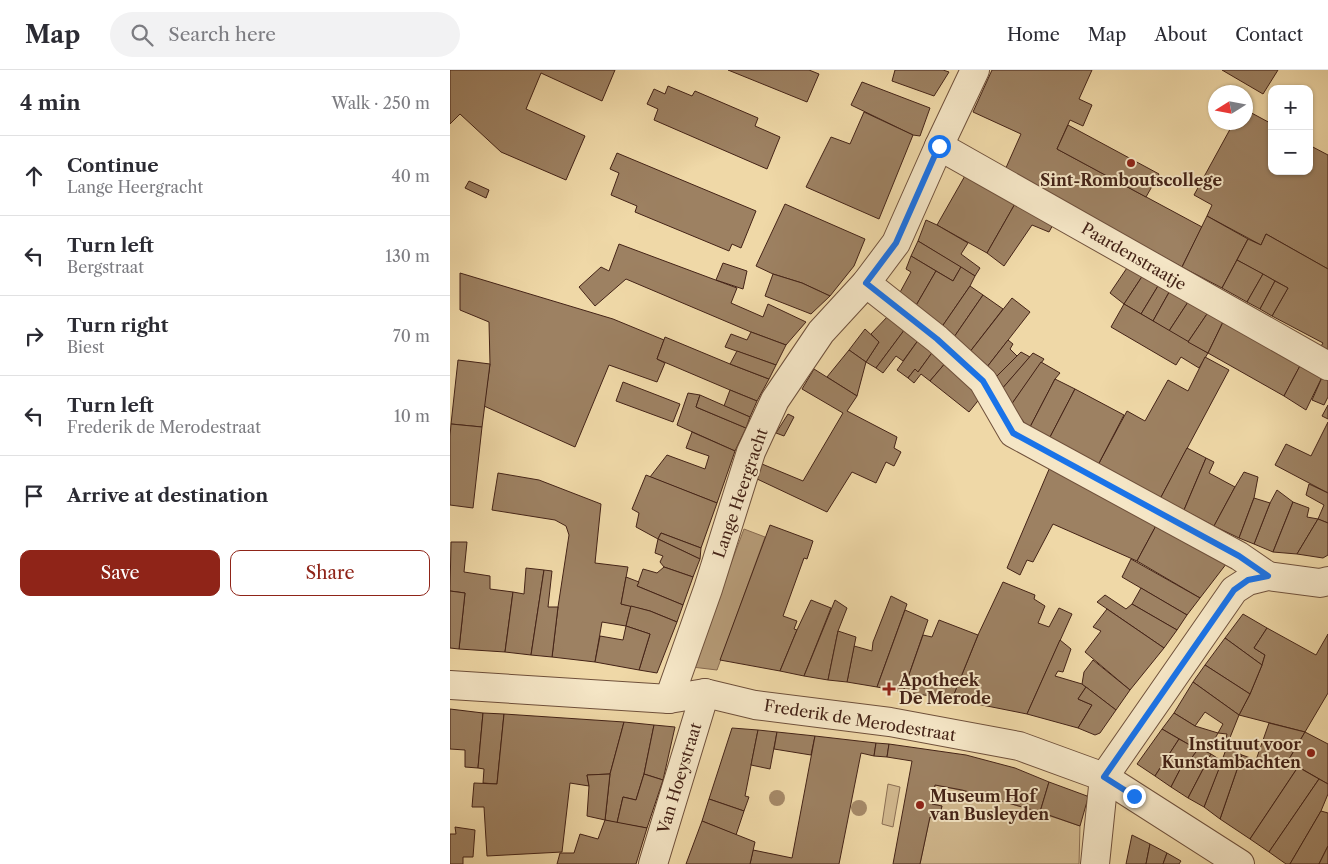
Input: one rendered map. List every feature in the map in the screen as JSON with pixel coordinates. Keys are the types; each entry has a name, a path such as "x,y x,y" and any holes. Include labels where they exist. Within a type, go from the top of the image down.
{"street":[{"name":"Lange Heergracht","path":"669,699 708,589 751,452 775,400 821,332 866,283 896,243 975,70"},
{"name":"Paardenstraatje","path":"939,146 1328,366"},
{"path":"866,283 937,339 983,381 1013,433 1231,552 1268,576"},
{"path":"1095,864 1104,777 1234,590 1248,580 1268,576 1320,583 1328,581"},
{"name":"Frederik de Merodestraat","path":"450,685 669,699 705,693 755,704 890,722 1019,746 1104,777 1240,864"},
{"name":"Van Hoeystraat","path":"654,864 705,693"}],"shaded area":[{"path":"744,529 765,537 717,670 692,667"},
{"path":"888,784 900,787 893,827 882,824"},
{"path":"935,785 1026,808 1080,826 1079,864 920,864 930,817 939,818 942,806 932,804"}],"building":[{"path":"450,70 615,70 602,101 541,73 526,109 585,136 566,180 501,152 460,114 450,124"},
{"path":"728,70 809,70 819,74 807,102"},
{"path":"895,70 943,70 949,72 934,96 892,81"},
{"path":"992,70 1092,70 1079,99 1092,105 1083,126 1070,120 1057,149 1202,227 1182,267 1005,170 1021,134 973,112"},
{"path":"1222,70 1278,70 1263,94 1253,88 1253,85 1248,85"},
{"path":"862,82 930,108 920,136 913,135 851,105"},
{"path":"668,86 692,96 695,91 758,118 755,126 780,137 767,169 654,120 658,109 647,104 654,89 665,94"},
{"path":"864,112 913,135 879,219 806,187 831,137 850,144"},
{"path":"1253,114 1268,122 1268,175 1313,175 1313,147 1328,155 1328,269 1266,234 1261,245 1207,216 1212,205 1194,195 1230,130 1253,130"},
{"path":"1068,125 1159,174 1146,197 1057,149"},
{"path":"617,153 756,211 741,248 732,244 729,251 635,212 637,206 611,195 619,173 610,169"},
{"path":"966,174 1016,202 987,253 937,225"},
{"path":"469,181 489,190 486,198 465,188"},
{"path":"1016,202 1055,221 1049,232 1032,225 1004,266 987,253"},
{"path":"785,204 865,239 854,266 830,296 802,283 773,274 756,266"},
{"path":"1207,216 1248,239 1222,288 1182,267"},
{"path":"926,220 968,243 961,254 980,268 975,276 918,241"},
{"path":"1266,234 1328,269 1328,361 1316,354 1323,343 1272,316 1288,288 1237,260 1248,239 1261,245"},
{"path":"918,241 961,267 953,281 911,256"},
{"path":"619,244 737,288 731,303 763,317 768,304 806,322 786,345 626,279 595,306 579,287 601,267 609,271"},
{"path":"911,256 936,271 914,309 898,296 911,272 906,269"},
{"path":"1237,260 1263,274 1247,302 1222,288"},
{"path":"1131,262 1145,272 1124,304 1110,293"},
{"path":"723,263 747,271 743,289 716,280"},
{"path":"961,267 975,276 939,331 914,309 936,271 953,281"},
{"path":"1145,272 1161,281 1141,314 1124,304"},
{"path":"460,273 613,319 664,340 657,359 665,363 657,382 609,365 575,447 484,406 490,364 489,322 460,310"},
{"path":"773,274 802,283 830,296 811,314 765,296"},
{"path":"1263,274 1275,281 1260,309 1247,302"},
{"path":"1161,281 1172,287 1153,321 1141,314"},
{"path":"1275,281 1288,288 1272,316 1260,309"},
{"path":"970,286 983,295 952,340 939,331"},
{"path":"1172,287 1190,299 1169,331 1153,321"},
{"path":"983,295 1003,309 969,353 952,340"},
{"path":"1012,298 1030,312 987,367 969,353"},
{"path":"1190,299 1209,311 1188,342 1169,331"},
{"path":"1124,304 1208,353 1199,368 1181,357 1176,365 1111,327"},
{"path":"1209,311 1224,320 1208,353 1188,342"},
{"path":"888,316 905,329 876,368 866,362 879,342 871,334"},
{"path":"1224,320 1302,362 1284,396 1208,353"},
{"path":"865,329 879,342 866,362 849,350"},
{"path":"905,329 919,339 903,361 896,356 883,373 876,368"},
{"path":"751,332 786,345 776,365 725,347 731,334 747,340"},
{"path":"665,337 769,379 757,401 657,359"},
{"path":"919,339 934,350 918,372 915,369 908,378 897,370"},
{"path":"1008,340 1013,344 1010,349 1017,356 994,379 987,367"},
{"path":"849,350 866,362 857,396 827,377"},
{"path":"934,350 947,361 930,381 921,374 914,383 908,378 915,369 918,372"},
{"path":"737,351 776,365 769,379 730,364"},
{"path":"1021,352 1030,357 1001,390 994,379"},
{"path":"1033,353 1044,359 1011,405 1001,390"},
{"path":"1205,357 1229,370 1160,499 1098,465 1127,411 1145,421 1168,380 1188,391"},
{"path":"458,360 490,364 482,427 451,424"},
{"path":"947,361 985,392 969,412 930,381"},
{"path":"1041,362 1060,373 1029,429 1011,405"},
{"path":"1302,362 1324,373 1306,410 1284,396"},
{"path":"814,369 857,396 847,411 897,437 894,448 901,452 894,466 886,462 876,483 852,472 827,512 755,478 762,464 803,481 843,413 802,389"},
{"path":"1324,373 1328,375 1328,397 1324,405 1312,400"},
{"path":"1055,379 1075,389 1049,439 1029,429"},
{"path":"623,382 680,404 673,422 616,401"},
{"path":"1075,389 1124,415 1098,465 1049,439"},
{"path":"730,390 757,401 750,417 724,406"},
{"path":"688,393 700,395 696,407 746,428 735,451 677,425"},
{"path":"700,395 750,417 746,428 696,407"},
{"path":"1328,405 1328,419 1322,416"},
{"path":"788,414 794,417 784,436 776,433"},
{"path":"1328,422 1328,493 1275,465 1286,444 1311,456"},
{"path":"451,424 482,427 473,508 450,505"},
{"path":"692,432 735,451 717,503 650,477 667,455 705,469 709,456 686,448"},
{"path":"1187,448 1206,458 1184,510 1160,499"},
{"path":"1206,458 1214,462 1209,473 1235,487 1214,526 1184,510"},
{"path":"1050,467 1158,522 1137,561 1053,524 1033,562 1027,560 1020,575 1007,568"},
{"path":"1244,472 1258,477 1254,498 1239,538 1214,526"},
{"path":"498,473 539,480 601,504 595,563 628,567 621,604 631,606 626,626 602,622 595,662 552,657 569,535 566,526 555,520 492,510"},
{"path":"646,475 717,503 701,548 661,533 658,539 636,527 639,513 632,509"},
{"path":"1309,484 1328,493 1328,523 1318,519 1324,505 1306,495"},
{"path":"1277,490 1293,502 1273,552 1254,544"},
{"path":"1254,498 1270,503 1254,544 1239,538"},
{"path":"1293,502 1309,508 1307,517 1318,519 1297,554 1273,552"},
{"path":"1318,519 1328,523 1328,555 1323,558 1297,554"},
{"path":"1158,522 1230,559 1200,598 1137,561"},
{"path":"770,525 813,541 807,559 804,558 783,616 797,621 794,629 797,630 780,671 720,660"},
{"path":"661,533 701,548 700,559 658,539"},
{"path":"658,539 700,559 693,577 664,567 660,562 663,556 655,553"},
{"path":"451,542 467,542 464,572 490,576 490,589 513,592 505,652 459,649 465,593 450,591"},
{"path":"1131,559 1200,598 1187,615 1122,577"},
{"path":"664,567 693,577 683,605 637,586 643,569 657,573"},
{"path":"526,568 544,570 531,655 505,652 513,592 524,594"},
{"path":"544,570 552,571 548,607 558,607 552,657 531,655"},
{"path":"626,577 639,582 637,586 683,605 677,622 650,611 621,604"},
{"path":"1003,582 1035,595 1034,599 1045,606 1038,623 1049,627 1059,608 1072,614 1027,714 952,699 978,635"},
{"path":"1141,588 1187,615 1177,630 1132,604"},
{"path":"450,591 465,593 459,649 450,648"},
{"path":"1105,595 1126,609 1132,604 1177,630 1164,648 1097,602"},
{"path":"891,596 907,604 877,687 847,682 854,646 872,651 873,642"},
{"path":"811,600 831,608 804,676 780,671 797,630"},
{"path":"835,600 847,608 838,631 828,680 804,676"},
{"path":"631,606 650,611 677,622 657,673 639,670 650,634 626,626"},
{"path":"1107,609 1164,648 1130,690 1085,652 1101,631 1093,627"},
{"path":"905,610 928,620 903,692 877,687"},
{"path":"1243,614 1267,628 1254,648 1265,655 1262,665 1225,638"},
{"path":"939,620 978,635 952,699 903,692 923,635 932,637"},
{"path":"626,626 650,634 639,670 595,662 600,636 623,640"},
{"path":"1267,628 1316,655 1328,634 1328,693 1305,732 1239,715 1262,665 1265,655 1254,648"},
{"path":"838,631 856,637 847,682 828,680"},
{"path":"1225,638 1262,665 1250,694 1205,665"},
{"path":"1060,640 1071,649 1063,672 1058,671 1055,676 1086,687 1078,699 1092,705 1078,728 1027,714"},
{"path":"1093,660 1130,690 1116,710 1082,684 1084,672"},
{"path":"1205,665 1250,694 1239,715 1193,682"},
{"path":"1193,682 1239,715 1229,740 1226,738 1227,734 1218,733 1223,724 1205,712 1195,726 1174,713"},
{"path":"1086,687 1116,710 1100,733 1095,735 1078,728 1092,705 1078,699"},
{"path":"450,709 483,713 478,768 465,767 465,750 450,749"},
{"path":"483,713 504,714 497,784 483,783 484,769 478,768"},
{"path":"1174,713 1195,726 1218,733 1210,748 1199,742 1195,748 1162,729"},
{"path":"504,714 624,722 610,774 587,775 589,786 570,783 562,852 487,856 484,807 472,807 474,783 497,784"},
{"path":"624,722 654,725 644,774 636,800 623,797 617,823 605,820 610,774"},
{"path":"1269,723 1305,732 1288,761 1298,767 1250,839 1220,819 1242,755 1256,760"},
{"path":"654,725 675,727 663,780 644,774"},
{"path":"732,728 758,730 745,796 749,797 744,811 709,799"},
{"path":"1162,729 1179,739 1155,776 1137,764"},
{"path":"758,730 777,732 770,769 751,765"},
{"path":"777,732 815,736 811,755 774,749"},
{"name":"Instituut voor Kunstambachten","path":"1305,732 1328,744 1328,784 1288,761"},
{"path":"815,736 876,743 874,756 861,753 839,864 750,864 753,850 792,858"},
{"path":"1179,739 1195,748 1199,742 1206,747 1204,749 1199,748 1190,760 1186,758 1171,787 1155,776"},
{"path":"876,743 889,744 887,757 874,756"},
{"name":"Museum Hof van Busleyden","path":"889,744 966,755 1015,768 1049,782 1040,812 962,790 935,785 932,804 942,806 939,818 930,817 920,864 893,864 912,761 887,757"},
{"path":"1227,747 1242,755 1220,819 1204,807"},
{"path":"1199,748 1211,754 1188,798 1171,787 1186,758 1190,760"},
{"path":"1211,754 1222,761 1204,807 1188,798"},
{"path":"1298,767 1319,779 1269,852 1250,839"},
{"path":"610,774 605,820 587,816 589,786 587,775"},
{"path":"644,774 663,780 647,828 617,823 623,797 636,800"},
{"path":"1319,779 1328,784 1328,794 1321,811 1290,864 1286,864 1269,852"},
{"path":"1049,782 1087,796 1080,826 1040,812"},
{"path":"709,799 744,811 736,835 702,821"},
{"path":"1321,811 1328,813 1328,846 1319,864 1290,864"},
{"path":"605,820 647,828 636,864 557,864 560,853 574,853 580,834 598,839"},
{"path":"702,821 755,842 750,864 686,864"},
{"path":"455,827 475,830 473,857 463,857 463,864 450,864 450,834 456,834"},
{"path":"1132,835 1150,844 1146,864 1126,864"},
{"path":"1150,844 1167,853 1163,864 1146,864"},
{"path":"1328,846 1328,864 1319,864"},
{"path":"1167,853 1181,861 1179,864 1163,864"}],"place":[{"name":"Sint-Romboutscollege","path":"1131,163"},
{"name":"Apotheek De Merode","path":"889,689"},
{"name":"Instituut voor Kunstambachten","path":"1311,753"},
{"name":"Museum Hof van Busleyden","path":"920,805"}],"route":[{"path":"939,146 896,243 866,283 937,339 983,381 1013,433 1239,556 1268,576 1248,580 1234,590 1104,777 1134,796"}]}
